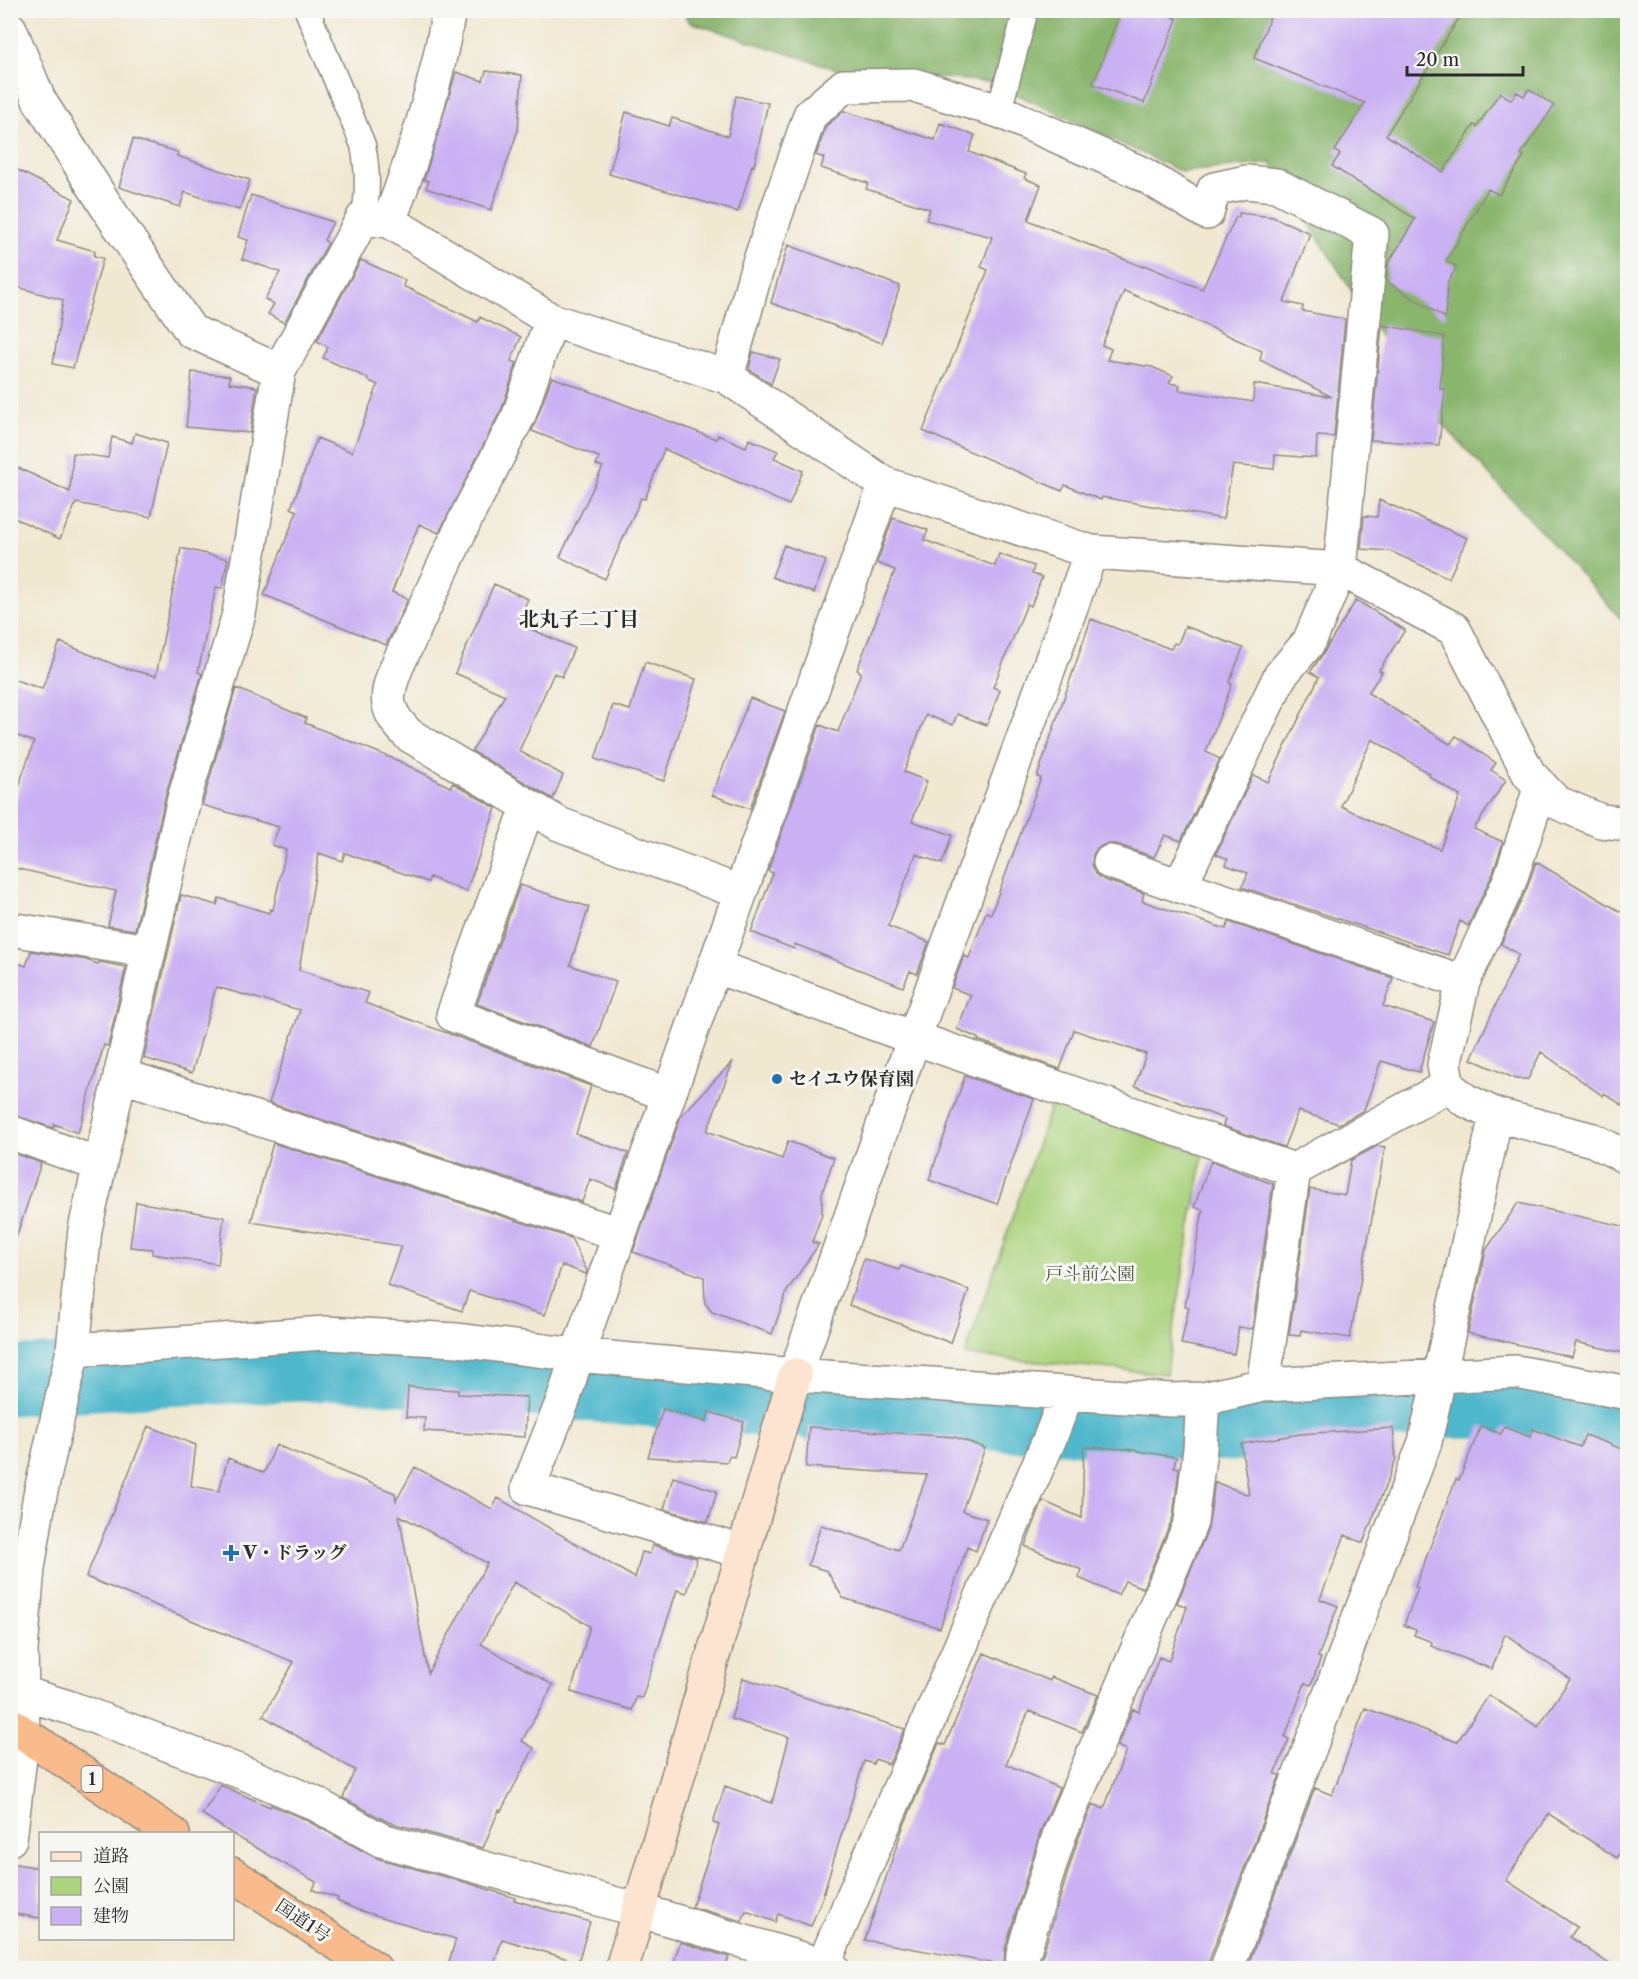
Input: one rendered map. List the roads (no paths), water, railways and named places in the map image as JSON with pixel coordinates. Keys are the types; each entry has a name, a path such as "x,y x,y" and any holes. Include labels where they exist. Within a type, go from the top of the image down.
{"highway":[{"name":"1","path":"17,1728 172,1832"},
{"name":"国道1号","path":"234,1875 374,1968"}],"street":[{"path":"10,1839 17,1728 22,1693 21,1650 28,1568 40,1495 71,1357 85,1229 184,799 239,614 279,371 411,164 445,34 449,10"},
{"path":"10,29 39,100 112,215 191,331 279,371"},
{"path":"727,377 755,275 810,115 844,86 914,85 999,111 1142,173 1207,213 1214,189 1246,182 1276,185 1372,234 1340,569 1309,642 1280,676 1180,886"},
{"path":"376,220 552,320 727,377 885,484 1091,552 1340,569 1454,629 1530,774 1556,802 1601,820 1628,824"},
{"path":"552,320 519,415 468,514 389,687 388,704 394,720 409,735 559,824 739,892"},
{"path":"744,1552 528,1488 571,1376 739,892 885,484"},
{"path":"622,1968 795,1374 914,1038 1091,552"},
{"path":"1541,786 1510,880 1463,982 1444,1065 1448,1086 1465,1100 1496,1115 1593,1140 1628,1158"},
{"path":"528,807 453,1015 669,1095"},
{"path":"1110,862 1463,982"},
{"path":"10,929 148,951"},
{"path":"714,966 1294,1170 1448,1086"},
{"path":"120,1075 620,1234"},
{"path":"1227,1968 1425,1442 1496,1115"},
{"path":"10,1132 99,1165"},
{"path":"1263,1385 1294,1170"},
{"path":"71,1357 325,1333 458,1340 571,1376 795,1374 1171,1400 1203,1399 1263,1385 1516,1372 1628,1393"},
{"path":"22,1693 68,1707 249,1775 312,1802 381,1840 638,1910 828,1967 1067,1394"},
{"path":"1022,1968 1023,1954 1059,1836 1191,1522 1200,1449 1203,1399"}],"lane":[{"path":"307,10 363,146 367,166 368,195 376,220"},
{"path":"999,111 1026,10"}],"waterway":[{"path":"10,1381 182,1371 342,1366 759,1402"},
{"path":"818,1408 1233,1427 1288,1409 1387,1404 1524,1403 1628,1427"}],"place":[{"name":"セイユウ保育園","path":"777,1079"},
{"name":"V・ドラッグ","path":"231,1553"}],"district":[{"name":"北丸子二丁目","path":"579,619"}],"park label":[{"name":"戸斗前公園","path":"1090,1274"}]}
